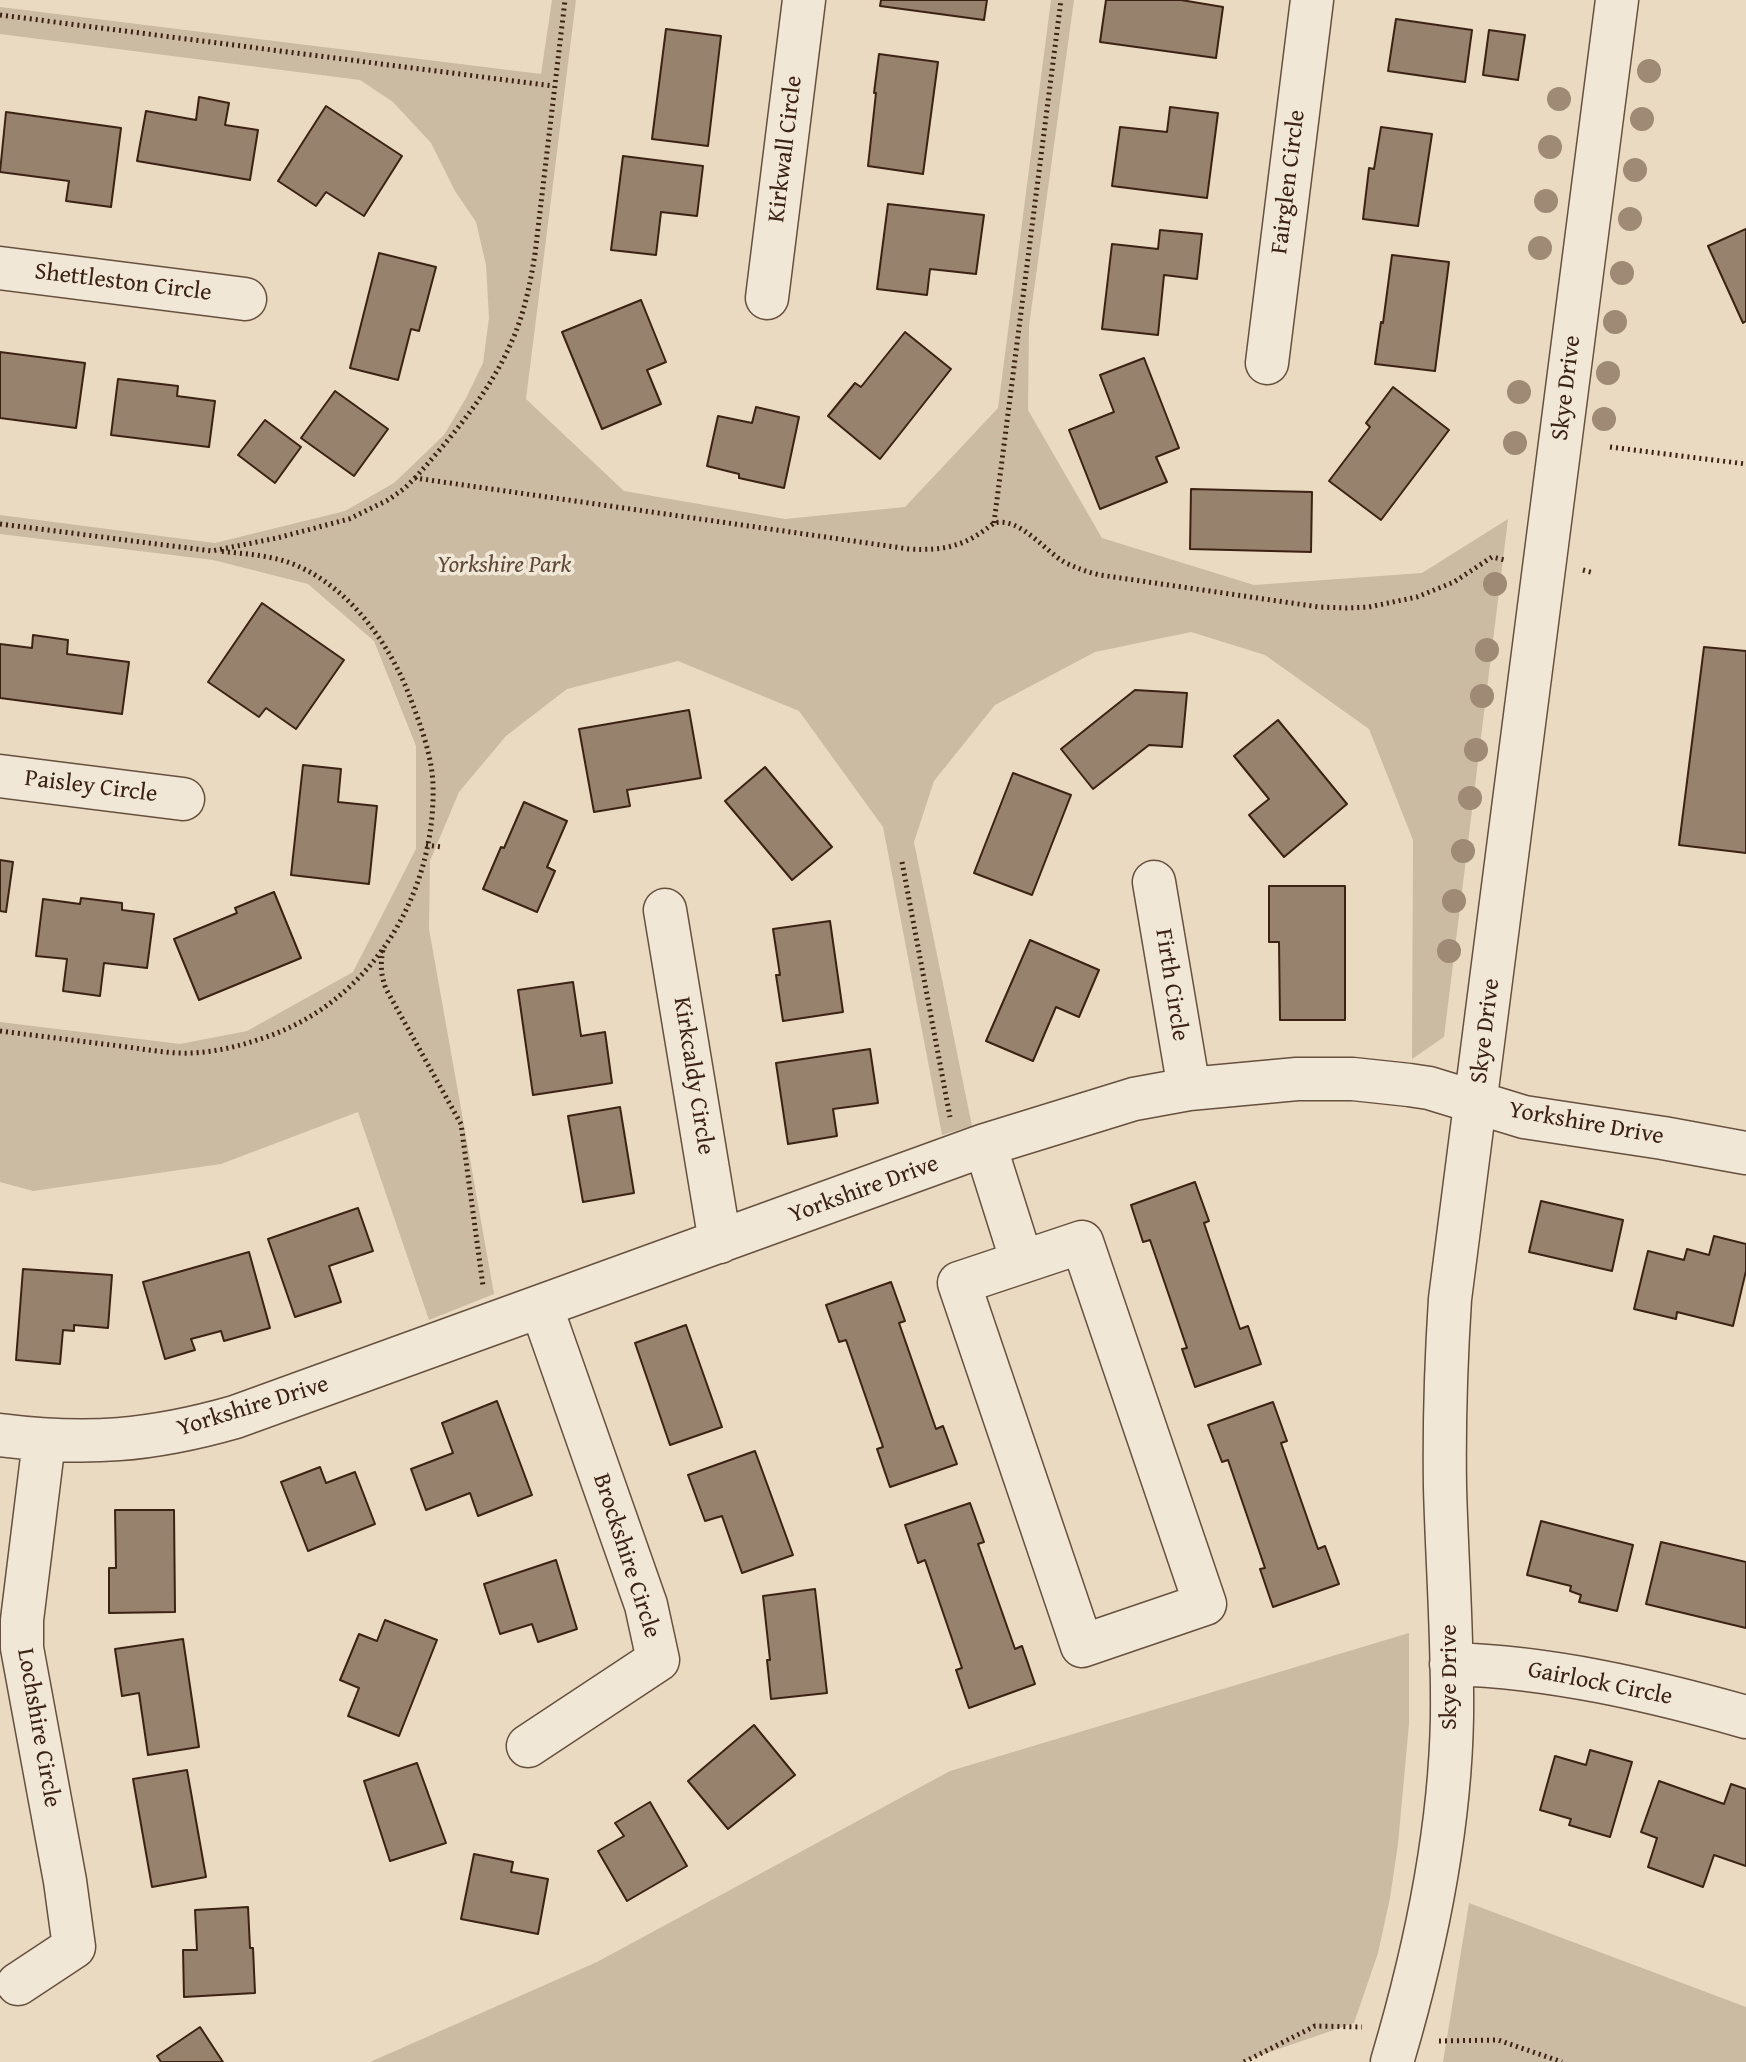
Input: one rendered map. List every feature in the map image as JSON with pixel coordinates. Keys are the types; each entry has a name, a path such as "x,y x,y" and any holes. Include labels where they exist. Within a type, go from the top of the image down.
{"street":[{"name":"Kirkwall Circle","path":"767,298 804,0"},
{"name":"Fairglen Circle","path":"1267,363 1312,0"},
{"name":"Skye Drive","path":"1392,2062 1432,1896 1450,1758 1452,1717 1445,1488 1446,1356 1450,1299 1617,0"},
{"name":"Shettleston Circle","path":"0,268 245,299"},
{"name":"Paisley Circle","path":"0,776 183,799"},
{"name":"Firth Circle","path":"1154,882 1189,1089"},
{"name":"Kirkcaldy Circle","path":"665,910 720,1242"},
{"name":"Yorkshire Drive","path":"0,1435 44,1441 92,1442 189,1430 235,1417 985,1145 1134,1099 1189,1089 1297,1079 1353,1079 1429,1088 1524,1117 1746,1153"},
{"path":"985,1145 1022,1262"},
{"path":"1082,1242 1205,1604 1082,1646 959,1283 1022,1262 1082,1242"},
{"name":"Brockshire Circle","path":"528,1746 658,1660 646,1605 541,1306"},
{"name":"Lochshire Circle","path":"18,1984 74,1947 65,1881 22,1648 22,1620 44,1441"},
{"name":"Gairlock Circle","path":"1451,1664 1496,1665 1541,1671 1665,1694 1746,1717"}],"path":[{"path":"212,551 349,519 388,500 415,478 501,365 519,323 533,266 565,0"},
{"path":"994,523 1061,0"},
{"path":"0,15 553,86"},
{"path":"1610,447 1746,464"},
{"path":"415,478 909,549 936,549 964,543 1000,522 1022,530 1062,561 1100,575 1329,608 1369,607 1417,597 1454,582 1492,557 1506,560"},
{"path":"0,524 280,559 326,582 372,626 400,672 416,713 433,782 426,845 416,887 399,926 351,985 316,1014 277,1034 212,1051 174,1053 0,1031"},
{"path":"1583,570 1594,573"},
{"path":"426,845 441,847"},
{"path":"902,862 951,1119"},
{"path":"383,949 380,963 386,989 461,1124 483,1286"},
{"path":"1244,2062 1315,2026 1363,2027"},
{"path":"1439,2041 1498,2040 1562,2062"}],"green space":[{"name":"Yorkshire Park","path":"552,0 576,0 526,399 624,491 785,519 905,507 998,408 1051,0 1074,0 1029,326 1028,410 1102,538 1254,585 1422,573 1508,519 1444,1037 1412,1059 1413,840 1369,729 1265,655 1191,632 1095,652 995,705 934,781 914,842 972,1126 942,1135 883,827 799,711 678,661 567,689 506,736 459,792 430,861 429,929 494,1294 429,1320 358,1112 221,1164 33,1191 0,1182 0,1022 180,1044 247,1031 353,972 416,849 416,746 374,641 308,584 213,560 0,534 0,515 215,543 345,511 394,483 444,435 483,363 489,318 486,265 476,222 455,191 431,143 393,102 360,80 0,34 0,7 541,74"},
{"path":"1409,1633 1409,1724 1398,1844 1378,1953 1354,2023 1241,2062 370,2062 597,1962 950,1771"},
{"path":"1469,1903 1746,2007 1746,2062 1443,2062"}],"building":[{"path":"881,0 987,0 984,20 880,6"},
{"path":"1106,0 1181,0 1223,7 1216,58 1100,42"},
{"path":"1396,19 1472,30 1465,82 1388,71"},
{"path":"666,29 721,36 708,146 652,139"},
{"path":"1489,30 1525,35 1518,80 1483,75"},
{"path":"879,54 938,62 923,174 868,166"},
{"path":"199,97 229,103 225,125 258,130 250,180 137,161 146,111 196,120"},
{"path":"326,106 402,156 364,216 326,192 316,206 278,181"},
{"path":"1170,107 1218,113 1207,198 1112,186 1120,127 1167,132"},
{"path":"6,112 121,128 111,207 66,201 69,181 0,172"},
{"path":"1381,127 1432,134 1418,226 1363,219 1369,168 1374,169"},
{"path":"623,156 703,166 697,216 661,212 656,255 611,250"},
{"path":"888,204 984,215 976,274 930,269 927,295 877,289"},
{"path":"1746,229 1746,321 1743,323 1708,246"},
{"path":"1160,230 1202,234 1197,279 1164,275 1158,335 1102,329 1112,244 1158,249"},
{"path":"379,253 436,267 419,331 411,329 398,380 350,368"},
{"path":"1392,255 1449,262 1435,371 1375,364"},
{"path":"641,300 666,362 647,370 661,404 602,429 562,332"},
{"path":"905,332 951,369 880,459 828,416 855,383 861,387"},
{"path":"0,352 85,363 76,428 0,418"},
{"path":"1144,358 1179,448 1156,457 1167,482 1100,509 1069,430 1114,412 1100,375"},
{"path":"118,379 178,386 177,396 215,401 209,447 111,435"},
{"path":"1393,387 1449,430 1381,520 1329,481 1370,427 1366,423"},
{"path":"335,391 388,429 354,476 301,438"},
{"path":"756,407 799,417 784,488 739,478 739,474 707,466 718,416 752,423"},
{"path":"265,420 301,447 275,483 238,455"},
{"path":"1191,489 1312,492 1311,552 1190,549"},
{"path":"262,603 344,660 296,729 266,708 259,717 208,682"},
{"path":"33,635 68,640 67,654 129,662 122,714 0,698 0,644 32,648"},
{"path":"1704,647 1746,651 1746,853 1679,845"},
{"path":"1135,690 1187,693 1182,747 1149,745 1093,789 1061,749"},
{"path":"689,710 701,778 627,790 630,806 594,812 579,729"},
{"path":"1278,720 1347,804 1284,857 1249,815 1269,799 1234,756"},
{"path":"303,765 341,769 338,802 377,806 369,884 291,875"},
{"path":"765,767 832,847 792,880 725,801"},
{"path":"1013,773 1071,795 1032,895 974,873"},
{"path":"524,802 567,821 547,867 555,871 537,912 483,889"},
{"path":"0,860 13,862 6,912 0,911"},
{"path":"1269,886 1345,886 1345,1020 1280,1020 1279,942 1269,942"},
{"path":"274,892 301,958 199,1000 174,939 237,913 235,908"},
{"path":"81,898 122,903 122,910 154,914 147,968 104,963 100,996 63,991 67,959 36,956 43,899 80,904"},
{"path":"830,921 843,1012 783,1021 773,929"},
{"path":"1030,940 1099,970 1079,1017 1056,1007 1033,1061 986,1041"},
{"path":"573,982 581,1036 605,1032 612,1083 533,1095 518,990"},
{"path":"870,1049 878,1103 833,1109 837,1136 788,1144 776,1063"},
{"path":"620,1107 634,1193 583,1202 568,1116"},
{"path":"1195,1182 1209,1221 1204,1223 1240,1329 1248,1326 1261,1364 1195,1387 1182,1349 1187,1348 1150,1240 1143,1242 1131,1205"},
{"path":"1541,1201 1623,1220 1612,1271 1529,1252"},
{"path":"358,1208 373,1251 329,1266 341,1302 295,1317 268,1239"},
{"path":"1714,1236 1746,1244 1746,1271 1733,1326 1677,1312 1676,1319 1634,1309 1648,1251 1684,1260 1687,1249 1709,1255"},
{"path":"249,1252 270,1328 224,1341 221,1331 191,1339 195,1350 165,1359 143,1282"},
{"path":"23,1269 112,1275 108,1328 74,1325 74,1331 63,1330 60,1364 16,1360"},
{"path":"891,1282 905,1321 899,1323 936,1429 943,1426 957,1464 890,1487 877,1449 883,1447 846,1340 839,1342 826,1305"},
{"path":"686,1325 722,1427 670,1445 635,1343"},
{"path":"497,1401 532,1495 478,1516 470,1493 426,1510 411,1469 453,1453 442,1423"},
{"path":"1273,1402 1287,1441 1281,1443 1318,1549 1325,1546 1339,1584 1273,1607 1260,1569 1265,1568 1228,1460 1222,1462 1208,1425"},
{"path":"755,1451 793,1555 742,1573 722,1516 705,1521 688,1475"},
{"path":"320,1467 326,1483 355,1472 375,1524 308,1551 281,1482"},
{"path":"970,1503 984,1542 978,1544 1015,1649 1022,1646 1035,1684 969,1708 956,1670 962,1668 925,1560 918,1563 905,1525"},
{"path":"115,1510 174,1510 175,1612 109,1613 109,1568 116,1568"},
{"path":"1541,1521 1633,1545 1617,1611 1579,1602 1581,1595 1570,1591 1571,1586 1527,1575"},
{"path":"1661,1542 1746,1562 1746,1628 1646,1604"},
{"path":"556,1560 577,1629 538,1642 532,1624 500,1634 484,1584"},
{"path":"815,1589 827,1693 771,1699 763,1596"},
{"path":"385,1620 437,1640 399,1736 348,1716 359,1688 340,1680 359,1634 377,1641"},
{"path":"183,1639 199,1747 148,1755 139,1693 122,1696 115,1649"},
{"path":"754,1725 795,1775 728,1829 688,1781"},
{"path":"1590,1750 1632,1762 1610,1837 1569,1825 1571,1819 1540,1810 1555,1756 1586,1765"},
{"path":"417,1763 446,1843 390,1861 364,1781"},
{"path":"187,1770 206,1877 152,1887 133,1779"},
{"path":"1659,1781 1724,1804 1731,1784 1746,1789 1746,1866 1714,1855 1703,1887 1648,1867 1657,1838 1641,1832"},
{"path":"650,1802 687,1866 627,1901 598,1851 624,1836 615,1823"},
{"path":"474,1854 513,1862 511,1872 548,1879 538,1934 461,1919"},
{"path":"248,1907 255,1993 184,1997 183,1950 197,1950 195,1910"},
{"path":"200,2027 223,2062 161,2062 157,2056"}]}
